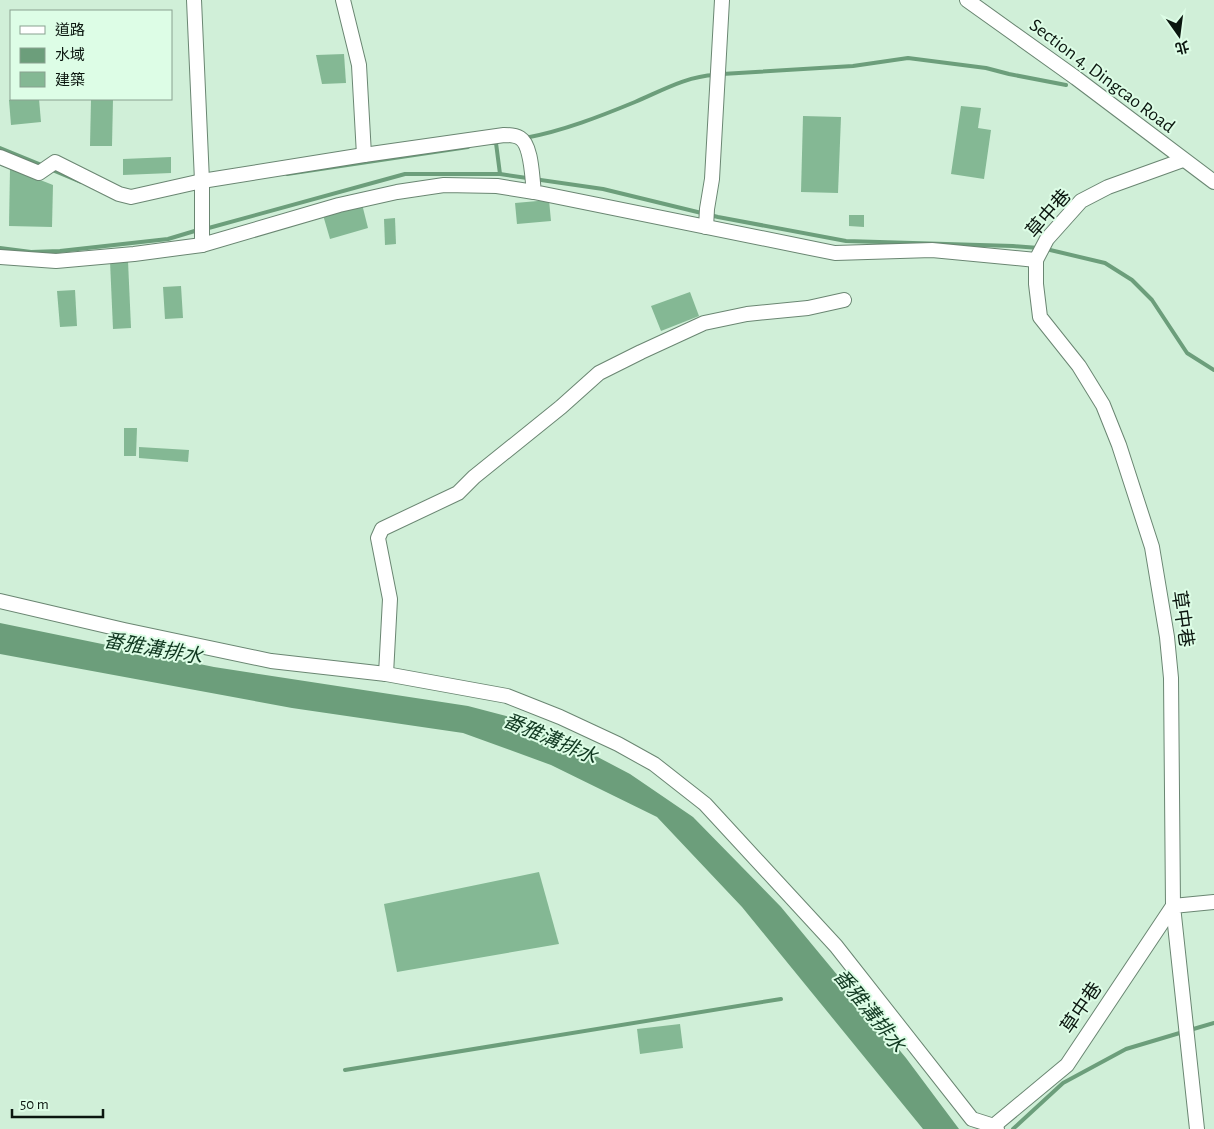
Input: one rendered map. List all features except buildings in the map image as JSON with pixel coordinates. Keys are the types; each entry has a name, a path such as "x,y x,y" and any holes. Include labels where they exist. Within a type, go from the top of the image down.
{"street":[{"path":"194,0 202,182 202,245"},
{"path":"343,0 359,64 364,155"},
{"path":"707,218 712,179 722,0"},
{"name":"Section 4, Dingcao Road","path":"967,0 1076,78 1214,182"},
{"path":"0,157 39,173 55,162 119,194 130,197 202,182 364,155 514,135 522,139 529,152 534,192"},
{"name":"草中巷","path":"994,1128 1067,1065 1173,906 1171,678 1167,638 1152,547 1122,453 1103,405 1079,366 1040,317 1036,284 1037,257 1047,239 1081,201 1108,187 1183,160"},
{"path":"0,257 56,260 134,254 202,245 339,205 397,192 444,185 498,186 707,218 835,254 932,250 1037,257"},
{"path":"386,674 390,599 378,538 382,529 458,493 561,407 599,372 704,323 747,314 808,308 844,300"},
{"path":"0,601 124,630 272,661 386,674 507,696 560,716 618,744 654,764 705,804 830,939 972,1119 994,1128"},
{"path":"1197,1129 1173,906 1214,902"}],"water":[{"name":"番雅溝排水","path":"0,623 214,667 468,706 533,723 630,774 693,817 781,907 906,1058 959,1129 923,1129 742,907 657,817 551,765 463,733 292,708 0,654"}],"waterway":[{"path":"722,74 853,66 908,58 986,68 1066,85"},
{"path":"525,138 582,123 684,81 715,75"},
{"path":"492,143 496,143 500,174"},
{"path":"287,174 468,147"},
{"path":"0,148 44,166"},
{"path":"50,169 81,182"},
{"path":"205,229 405,174 500,174 603,189 718,217 846,241 1039,248"},
{"path":"0,248 31,252 60,251 168,239 198,230"},
{"path":"1046,249 1105,263 1132,280 1152,300 1187,353 1214,370"},
{"path":"345,1070 781,999"},
{"path":"1190,1030 1214,1023"},
{"path":"1013,1129 1063,1083 1126,1049 1183,1032"}]}
